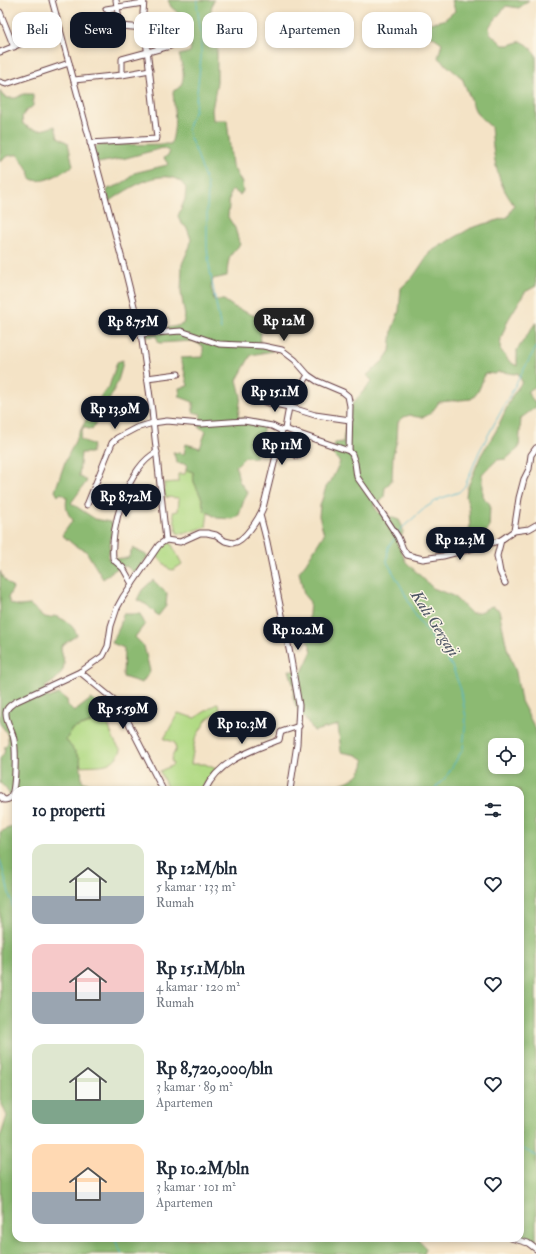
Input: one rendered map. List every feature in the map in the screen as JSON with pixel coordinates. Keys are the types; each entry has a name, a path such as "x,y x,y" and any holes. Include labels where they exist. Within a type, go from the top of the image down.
{"street":[{"path":"52,0 55,12"},
{"path":"116,0 120,26 134,27"},
{"path":"106,10 144,2 144,12"},
{"path":"0,12 12,42"},
{"path":"62,35 141,334 154,422 166,540"},
{"path":"0,52 12,48"},
{"path":"90,143 130,142 157,138 148,48"},
{"path":"122,75 122,59 163,48"},
{"path":"0,82 6,84 70,63"},
{"path":"74,80 122,75 150,70"},
{"path":"141,334 181,331 219,344 276,348 288,354 308,375 346,394 349,401 349,451"},
{"path":"147,378 178,374"},
{"path":"14,786 15,751 13,734 6,714 7,708 15,702 80,672 98,661 106,651 114,617 123,597 159,545 166,540 180,542 200,533 216,535 229,543 236,543 243,538 260,515 267,496 289,407 308,375"},
{"path":"265,402 289,407 315,415 350,420"},
{"path":"86,505 112,442 117,438 136,428 154,422 175,421 201,424 244,421 272,426 349,451 352,454 355,463 357,477 379,508 407,555 430,559 501,540 514,530 529,529 536,525"},
{"path":"279,443 297,456"},
{"path":"514,530 519,498 524,479 529,469 531,455 536,448"},
{"path":"132,584 123,568 113,558 116,528 124,497 135,472 143,462 157,452"},
{"path":"260,515 268,542 299,705 299,726 291,786"},
{"path":"501,540 497,556 500,572 505,583"},
{"path":"80,672 119,704 161,786"},
{"path":"207,786 214,775 229,762 243,754 279,740 281,732 299,726"},
{"path":"0,796 4,800 7,800 12,794"},
{"path":"524,1242 536,1249"}],"green space":[{"path":"168,0 214,0 211,12 202,12 202,48 217,48 217,82 212,110 213,120 227,120 232,165 242,183 243,191 240,195 233,190 230,193 228,217 235,228 240,245 229,259 227,276 213,279 211,287 214,300 224,300 234,307 262,319 260,345 273,351 251,355 237,380 241,396 238,417 266,423 257,445 256,458 245,457 236,466 239,481 248,493 239,515 233,519 217,518 204,510 202,499 194,482 193,472 186,470 187,464 177,463 173,452 184,454 186,444 200,448 206,431 199,427 201,414 193,412 193,402 180,397 179,388 188,386 181,358 203,357 203,346 193,341 159,343 156,336 143,337 144,331 174,327 183,324 185,316 181,293 182,264 190,246 191,239 187,228 181,223 178,216 185,199 186,188 179,180 169,177 159,177 137,185 109,202 107,192 108,189 129,179 134,173 167,165 168,164 164,158 170,152 163,148 126,158 98,163 93,149 98,145 171,144 175,124 173,91 178,89 183,81 183,70 179,55 190,52 190,48 194,48 194,12 177,12 171,7"},
{"path":"452,0 529,0 519,8 506,6 489,27 490,33 503,45 510,45 521,41 528,45 536,55 536,286 525,292 508,320 501,338 500,349 510,362 517,366 517,350 536,322 536,386 527,392 536,404 536,407 521,418 519,448 506,459 497,460 482,474 482,496 490,504 489,529 474,542 474,546 465,545 470,527 469,507 466,497 467,489 481,455 496,431 512,396 522,382 518,373 485,373 478,391 471,399 439,402 431,413 424,417 410,415 404,417 398,422 397,440 393,455 392,480 385,488 384,497 381,501 373,505 379,513 399,520 403,532 397,543 406,562 433,588 453,596 471,613 478,613 493,606 499,610 507,648 516,672 521,701 536,730 536,1245 524,1240 524,786 340,786 340,784 353,779 362,770 364,760 357,755 341,752 338,725 314,731 296,707 293,697 294,687 289,670 302,672 312,651 307,639 310,602 304,595 299,572 324,534 319,516 320,506 326,487 331,481 340,462 332,454 335,443 343,442 348,409 372,381 367,375 383,361 390,351 392,330 399,311 401,288 413,277 430,252 471,228 508,217 514,205 503,186 496,168 491,127 475,110 462,78 438,58 442,43 432,36 432,23 444,20 455,11"},
{"path":"0,90 3,96 8,98 16,98 23,94 33,94 33,106 25,112 22,117 23,124 35,130 55,126 58,137 68,143 73,166 53,177 36,180 31,179 29,171 18,155 8,156 0,162"},
{"path":"123,360 119,379 92,430 83,427 80,439 93,445 91,453 81,453 79,476 87,481 71,503 95,519 113,524 108,559 128,558 133,548 148,556 135,573 126,566 116,569 103,579 86,551 74,545 62,535 73,520 67,510 67,498 61,493 58,496 55,491 65,462 76,439 95,403 109,387 117,362"},
{"path":"186,470 193,471 194,482 202,499 203,506 208,512 206,527 183,534 177,533 173,512 178,511 179,498 165,497 164,483 178,482 178,474 185,474"},
{"path":"167,543 171,543 182,564 173,570 169,569 157,556 162,546"},
{"path":"0,571 3,578 13,588 8,598 11,604 19,606 30,605 41,615 47,618 54,616 68,623 76,632 77,635 61,646 64,662 63,670 52,683 45,687 48,698 59,694 67,700 68,706 74,712 91,699 100,705 108,706 113,715 72,729 66,740 80,758 82,781 94,786 12,786 12,800 0,783 0,759 4,753 5,746 8,743 8,737 0,724"},
{"path":"153,580 167,594 166,606 158,616 147,605 137,600 142,590"},
{"path":"123,614 140,614 145,624 135,637 144,646 150,671 142,683 123,677 124,648 112,643 120,626"},
{"path":"218,703 220,710 207,719 195,739 191,764 205,764 216,769 203,786 166,786 160,771 173,765 171,759 176,749 174,742 164,739 178,713 195,718"},
{"path":"107,718 112,736 121,750 109,763 80,766 80,758 66,740 72,729"},
{"path":"12,827 12,1242 420,1242 426,1248 424,1254 0,1254 0,1135 7,1116 0,1100 0,832"}],"waterway":[{"path":"198,0 197,6 201,34 201,58 195,110 189,124 188,131 207,184 207,248 221,330"},
{"name":"Kali Gergaji","path":"398,533 425,508 439,499 459,492 465,486 479,452 536,347"},
{"name":"Kali Gergaji","path":"396,537 388,547 387,562 414,613 452,666 461,690 466,718 463,749 446,777 437,786"},
{"path":"0,860 12,904"},
{"name":"Kali Gergaji","path":"524,1149 536,1156"},
{"path":"116,1242 122,1254"}]}
